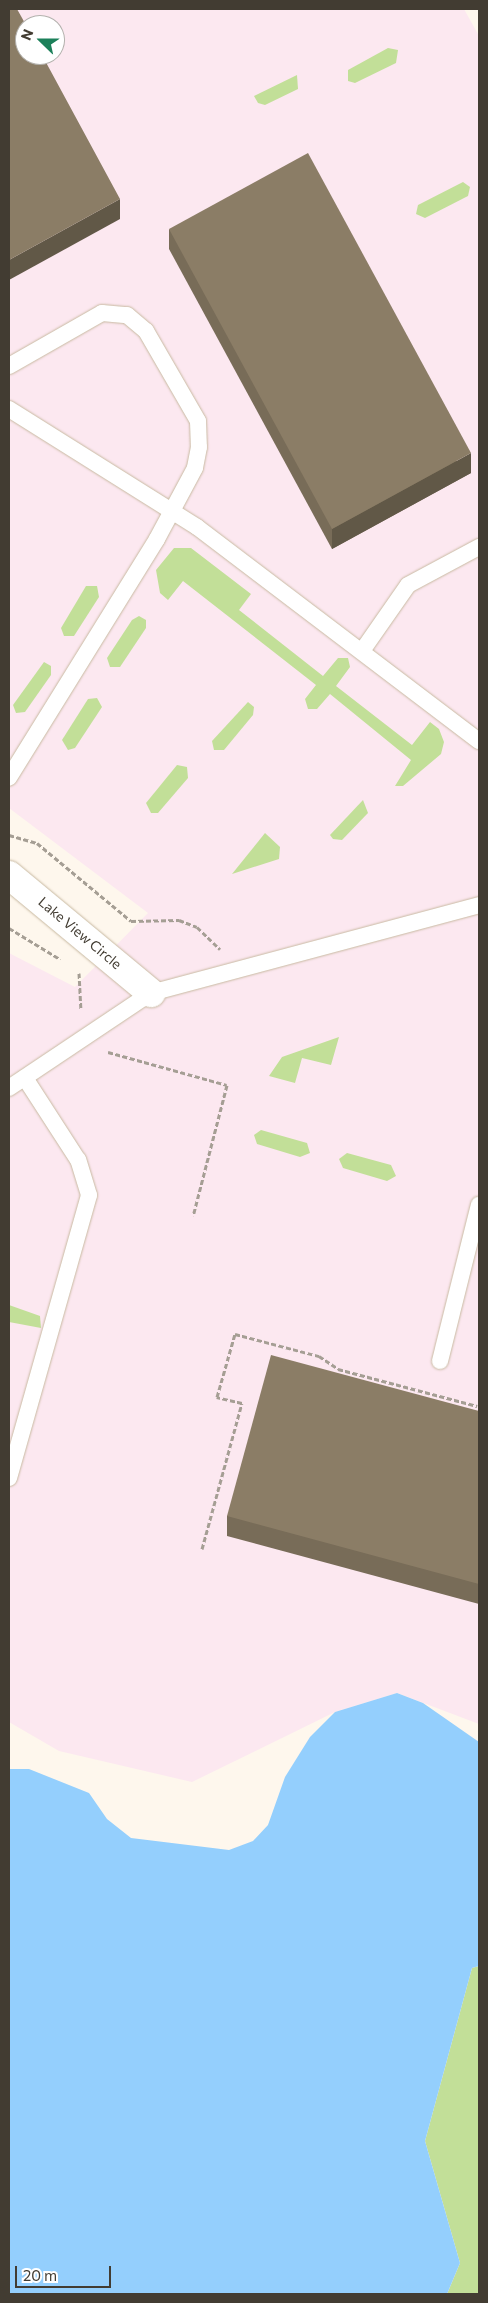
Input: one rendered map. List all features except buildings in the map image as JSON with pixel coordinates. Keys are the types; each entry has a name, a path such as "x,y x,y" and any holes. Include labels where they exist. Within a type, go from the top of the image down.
{"street":[{"name":"Lake View Circle","path":"9,875 151,993"}],"lane":[{"path":"9,366 102,313 127,316 146,330 198,421 195,468 9,778"},
{"path":"9,409 170,511 362,651 479,741"},
{"path":"362,651 408,585 479,546"},
{"path":"9,1478 89,1195 78,1160 15,1082 91,1036 151,993 479,905"},
{"path":"440,1361 479,1205"}],"path":[{"path":"9,835 37,844 130,921 179,920 197,927 224,953"},
{"path":"9,928 63,960"},
{"path":"79,969 81,1014 95,1046 124,1060 227,1085 193,1216"},
{"path":"202,1549 242,1403 217,1397 235,1334 319,1356 338,1369 477,1406"}],"shaded area":[{"path":"9,9 464,9 479,36 479,1724 397,1693 335,1712 192,1782 59,1751 9,1722 9,953 75,987 148,913 9,808"}],"green space":[{"path":"388,48 398,50 396,63 355,83 348,81 348,70"},
{"path":"297,75 298,89 265,105 258,103 254,96"},
{"path":"463,182 470,187 468,196 425,218 416,214 418,205"},
{"path":"174,548 191,548 251,594 239,610 323,676 338,658 348,658 350,667 336,686 412,745 430,722 439,729 444,742 441,754 403,786 395,786 411,760 330,694 317,709 308,709 305,699 316,685 183,581 168,600 160,593 156,570"},
{"path":"86,586 97,586 99,597 74,636 64,636 61,628"},
{"path":"139,616 146,620 146,628 120,667 110,667 107,658 132,620"},
{"path":"44,662 51,666 51,675 25,712 16,713 13,705"},
{"path":"97,698 102,707 75,748 68,750 62,740 88,699"},
{"path":"248,702 254,707 253,715 224,750 214,750 212,741"},
{"path":"177,765 187,767 188,778 158,813 151,813 146,803"},
{"path":"363,800 368,813 342,840 333,839 330,835"},
{"path":"265,833 280,847 279,859 232,874"},
{"path":"339,1037 331,1065 302,1058 295,1083 269,1076 282,1057"},
{"path":"261,1130 307,1143 310,1153 300,1157 257,1144 254,1135"},
{"path":"347,1153 391,1165 396,1176 387,1181 343,1168 339,1159"},
{"path":"9,1305 40,1316 41,1328 9,1322"},
{"path":"479,1966 479,2294 447,2294 460,2263 425,2141 472,1968"}],"water":[{"path":"397,1693 423,1703 479,1742 479,1966 472,1968 425,2141 460,2263 447,2294 9,2294 9,1769 29,1769 89,1793 107,1819 131,1838 229,1850 253,1841 268,1825 285,1777 310,1737 335,1712"}]}
